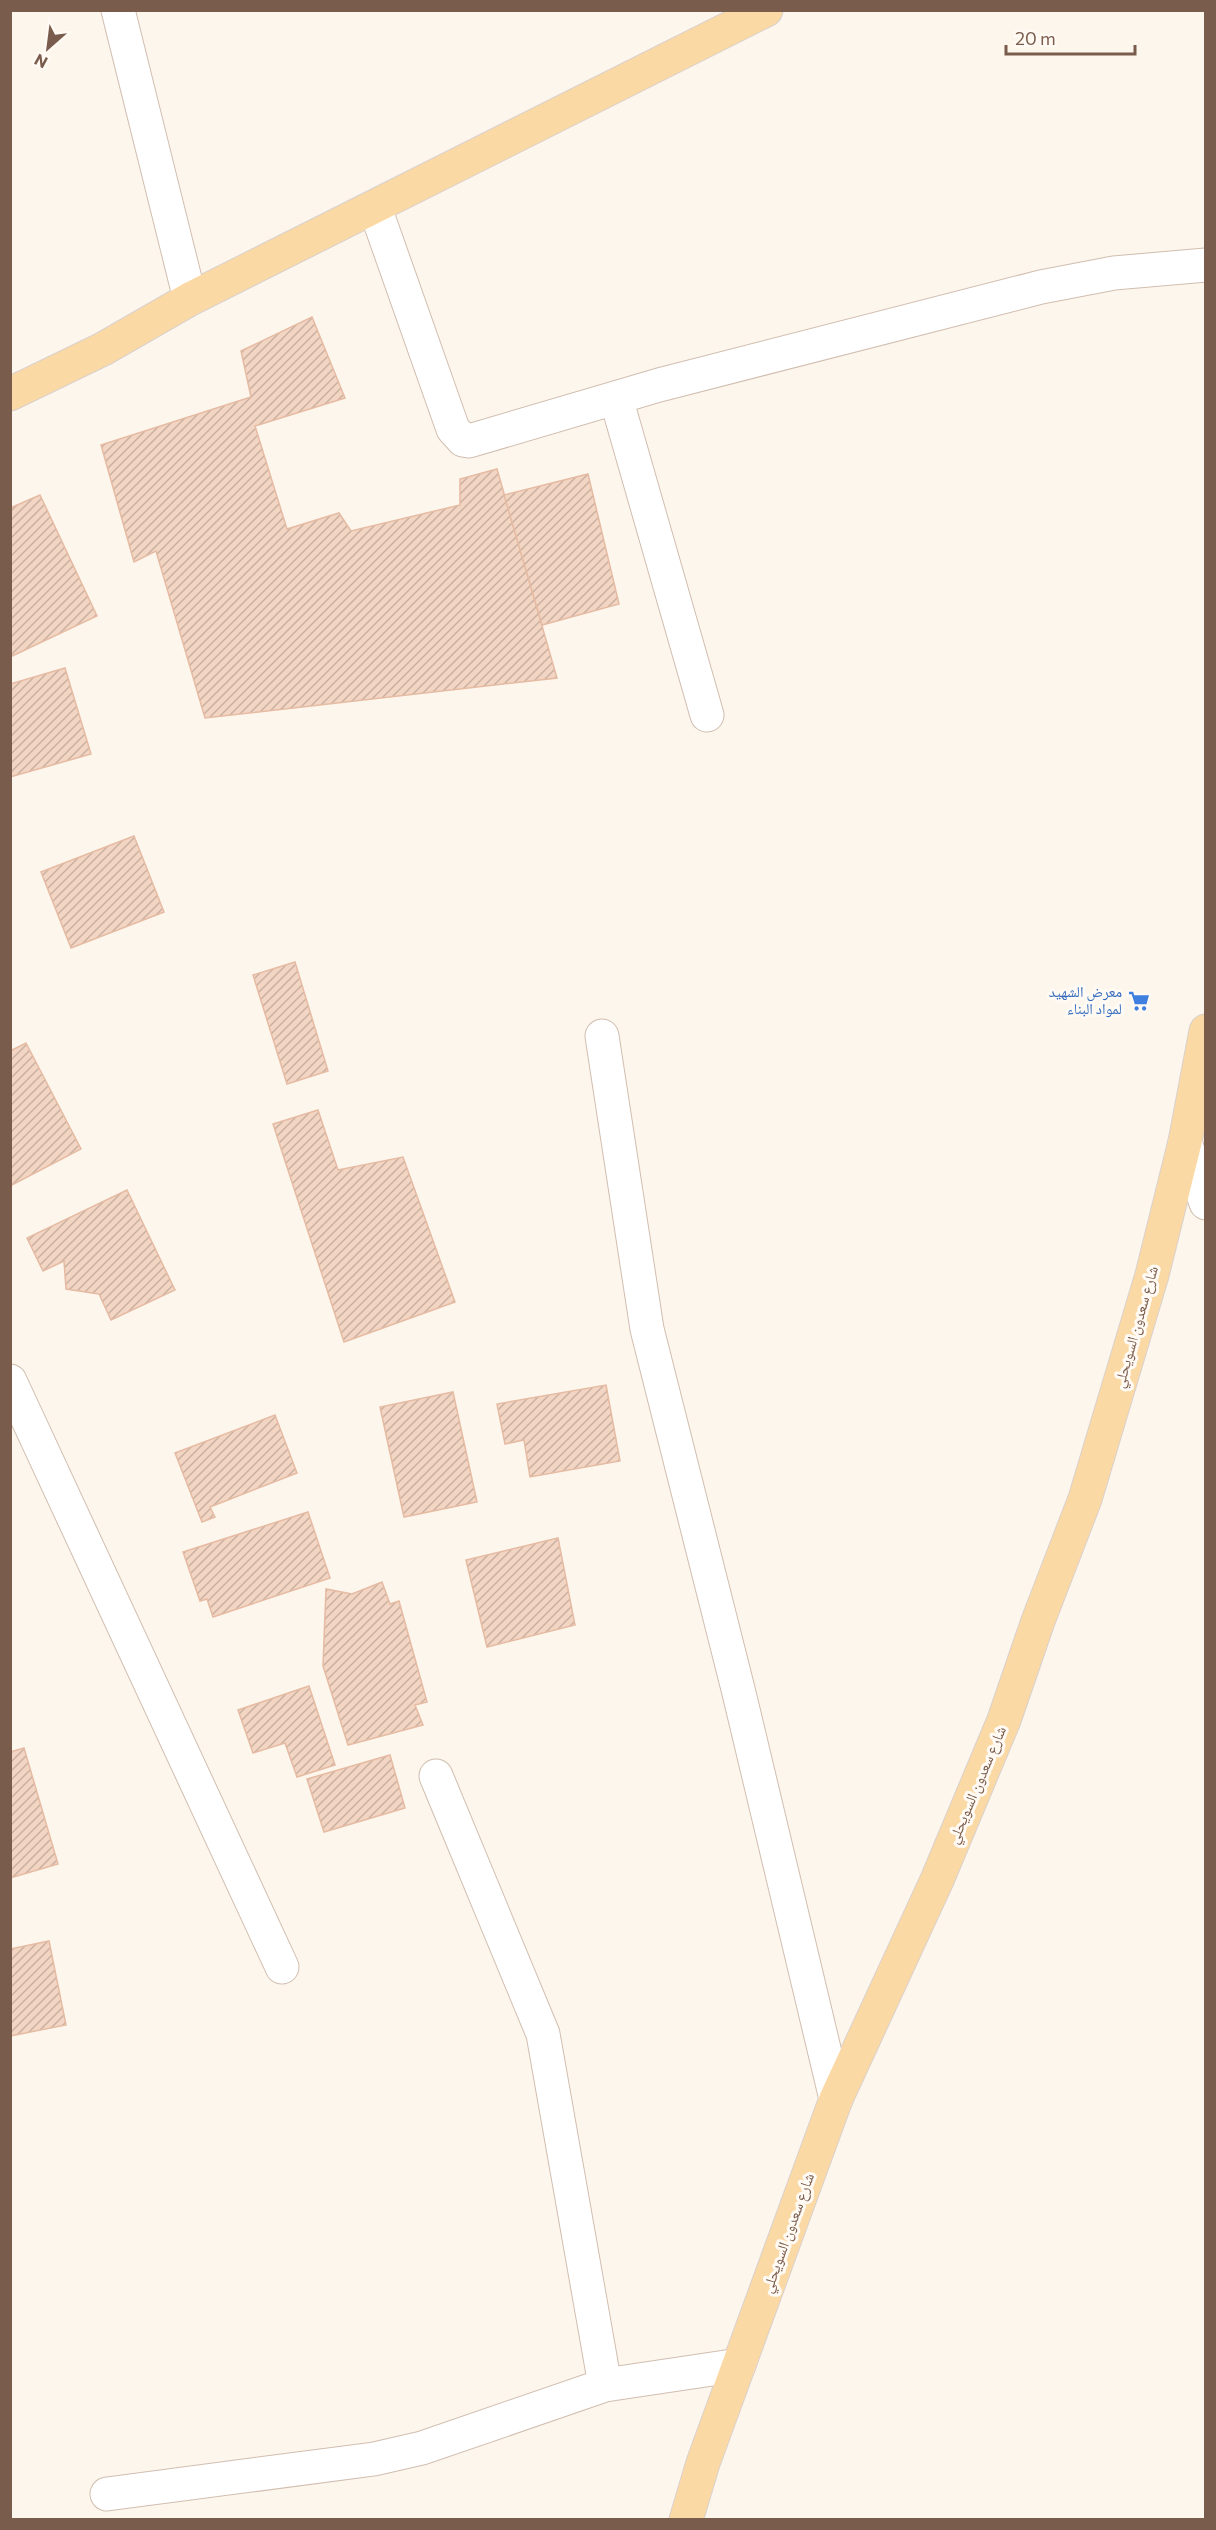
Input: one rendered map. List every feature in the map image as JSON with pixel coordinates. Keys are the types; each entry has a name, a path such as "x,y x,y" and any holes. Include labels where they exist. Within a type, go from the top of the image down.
{"main road":[{"path":"10,394 103,349 190,299 766,10"},
{"name":"شارع سعدون السويحلي","path":"686,2520 703,2463 836,2099 937,1880 1000,1730 1085,1499 1152,1275 1185,1142 1206,1031"}],"street":[{"path":"118,10 190,299"},
{"path":"375,208 453,429 463,440 478,440 616,398 1041,287 1114,273 1206,265"},
{"path":"616,398 707,715"},
{"path":"602,1036 647,1329 742,1705 836,2099"},
{"path":"1185,1142 1206,1203"},
{"path":"10,1382 282,1967"},
{"path":"435,1776 543,2034 605,2385"},
{"path":"107,2494 374,2459 422,2448 605,2385 739,2365"}],"building":[{"path":"312,317 345,398 255,426 287,529 339,513 351,531 460,505 460,479 497,469 557,678 205,718 156,551 134,562 101,445 251,397 241,351"},
{"path":"588,474 619,604 542,625 504,495"},
{"path":"40,495 97,616 10,657 10,508"},
{"path":"65,668 91,754 10,777 10,684"},
{"path":"134,836 164,912 71,948 41,872"},
{"path":"295,962 328,1071 287,1084 253,975"},
{"path":"26,1043 81,1149 10,1186 10,1051"},
{"path":"318,1110 338,1170 403,1157 455,1302 344,1342 273,1124"},
{"path":"127,1190 175,1290 111,1320 99,1294 66,1289 64,1261 43,1271 27,1238"},
{"path":"606,1385 620,1461 530,1477 524,1440 505,1444 497,1404"},
{"path":"453,1392 477,1502 404,1517 380,1407"},
{"path":"275,1415 297,1473 210,1507 215,1517 202,1522 175,1453"},
{"path":"308,1512 330,1578 213,1617 207,1599 200,1601 183,1552"},
{"path":"558,1538 575,1625 487,1647 466,1560"},
{"path":"382,1582 390,1604 399,1601 427,1702 415,1705 423,1725 348,1745 323,1666 326,1589 352,1594"},
{"path":"309,1686 335,1765 297,1777 285,1743 253,1753 238,1710"},
{"path":"24,1748 58,1864 10,1878 10,1752"},
{"path":"390,1755 405,1808 324,1832 307,1779"},
{"path":"49,1941 66,2025 10,2036 10,1949"}],"place":[{"name":"معرض الشهيد لمواد البناء","path":"1139,1001"}]}
